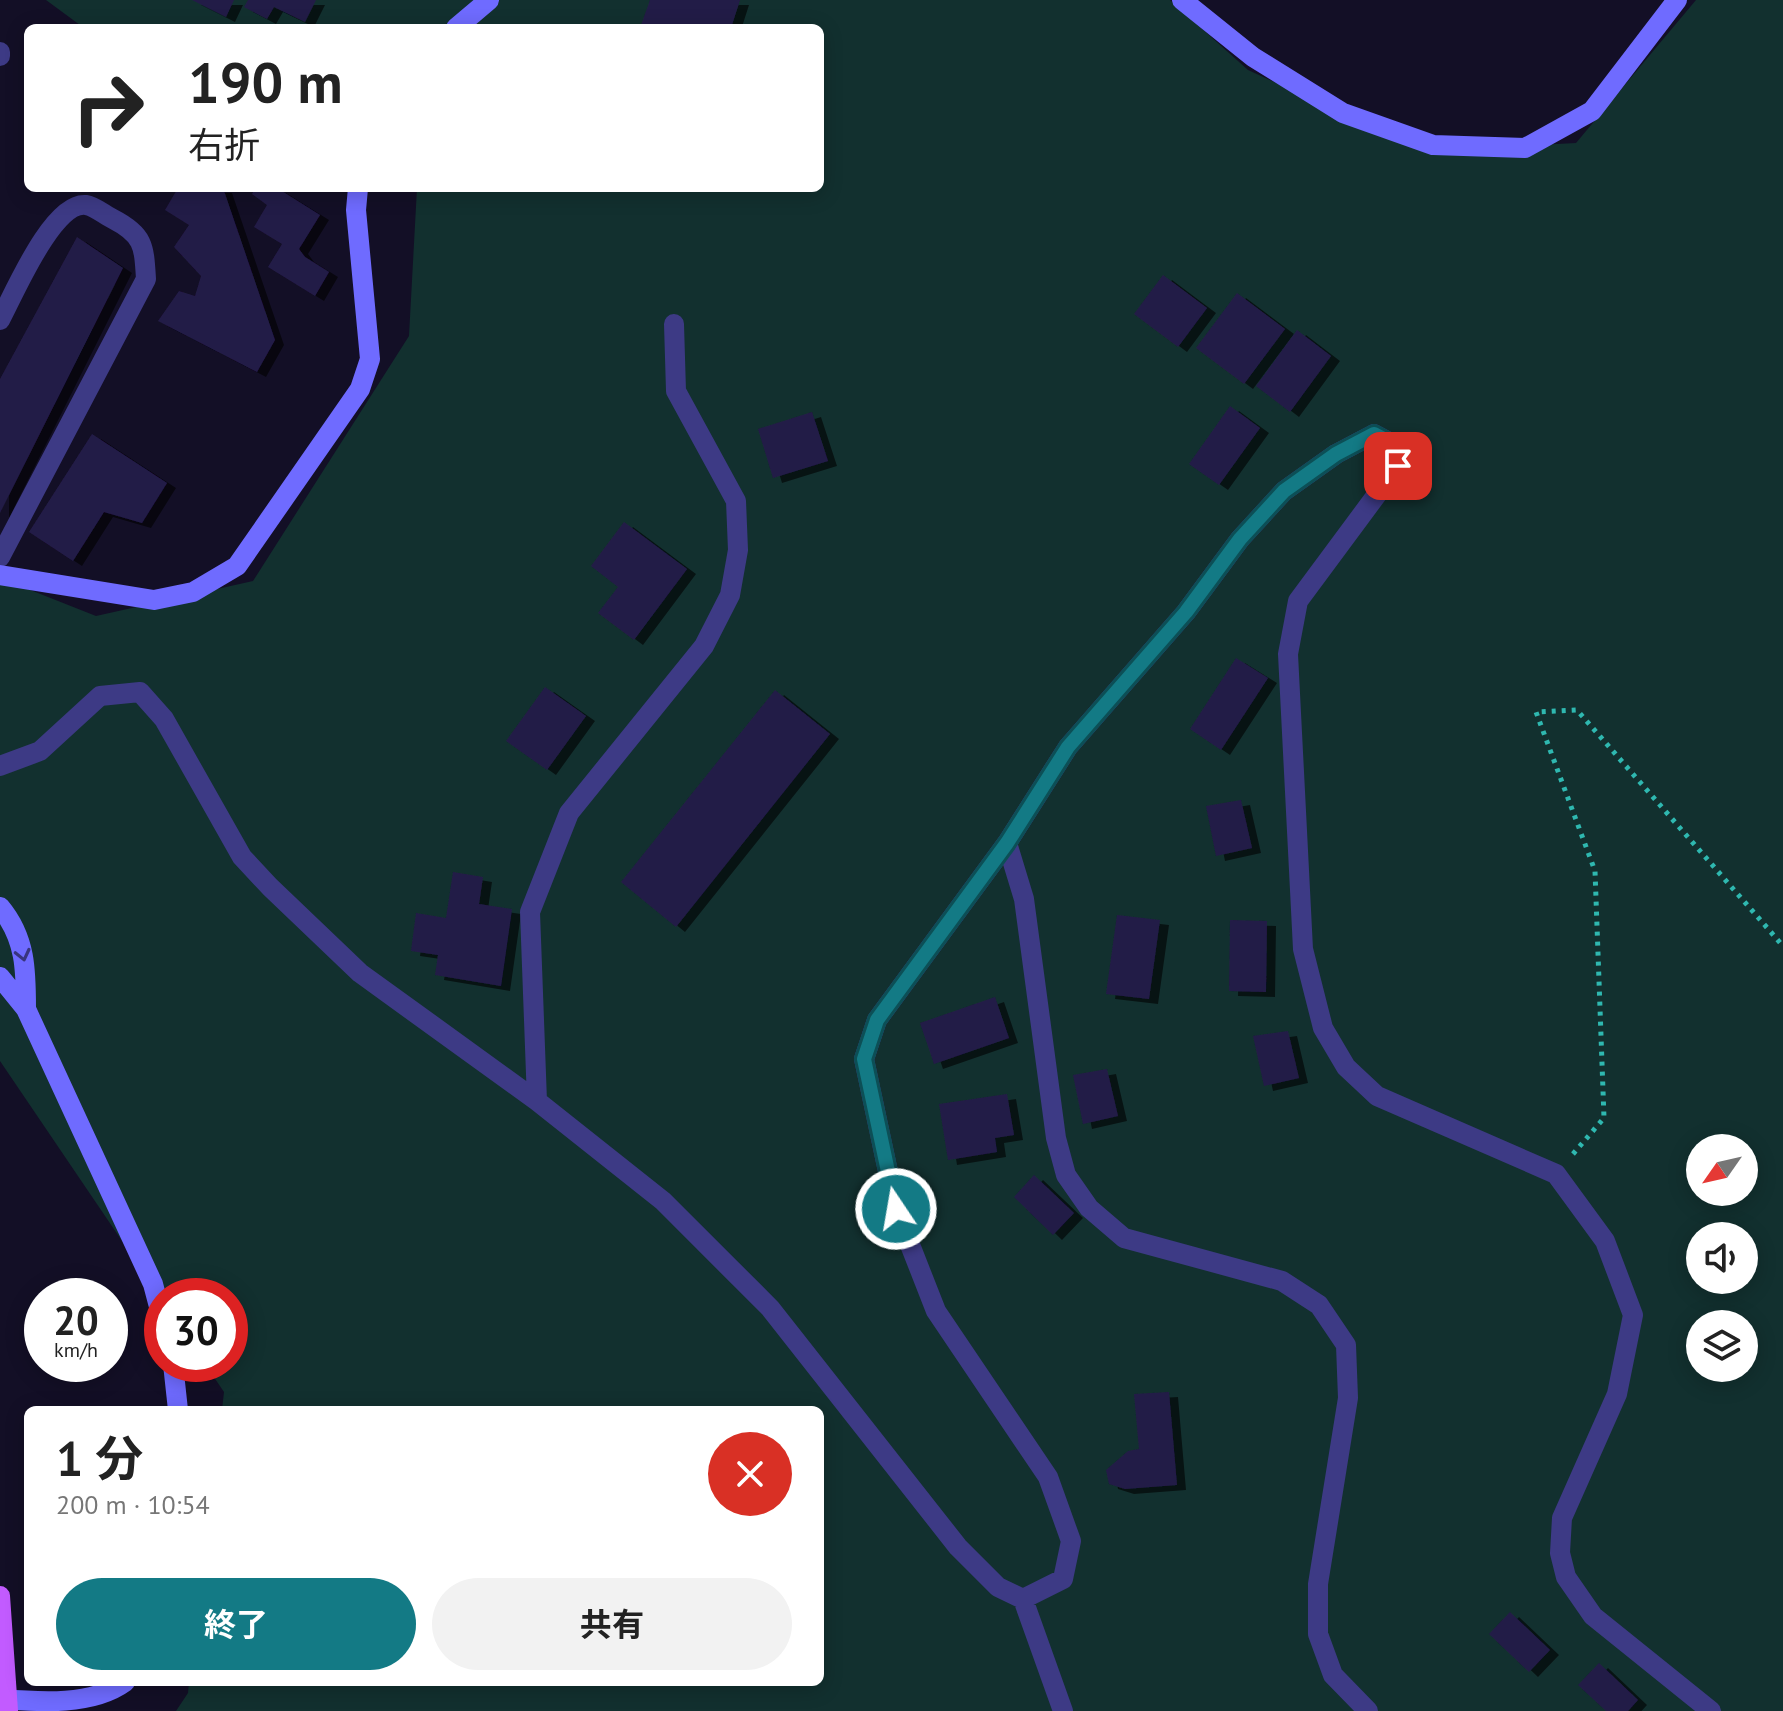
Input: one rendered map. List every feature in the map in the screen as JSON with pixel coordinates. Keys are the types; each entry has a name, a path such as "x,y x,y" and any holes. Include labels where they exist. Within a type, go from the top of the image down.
{"main road":[{"path":"0,1596 5,1703"}],"street":[{"path":"461,24 489,0"},
{"path":"1182,0 1253,57 1343,113 1433,145 1525,148 1592,111 1677,0"},
{"path":"0,575 154,600 193,592 237,566 360,389 370,359 356,210 358,192"},
{"path":"0,320 55,220 70,208 86,205 131,229 144,248 146,279 0,557"},
{"path":"537,1101 530,912 569,813 704,646 730,595 738,550 736,501 676,391 674,324"},
{"path":"1023,1599 1063,1579 1071,1541 1048,1477 936,1311 896,1209 864,1059 885,1008 1007,843 1068,747 1186,612 1240,539 1284,491 1336,454 1374,434 1389,442 1398,466 1298,601 1288,654 1303,949 1323,1028 1346,1067 1377,1096 1556,1174 1605,1241 1633,1315 1617,1394 1562,1518 1560,1553 1566,1577 1593,1616 1711,1711"},
{"path":"0,766 40,751 100,696 140,692 164,719 242,857 270,887 360,973 537,1101 663,1201 770,1308 958,1547 998,1587 1023,1599 1063,1711"},
{"path":"1007,843 1024,899 1056,1138 1066,1175 1081,1197 1124,1238 1282,1281 1319,1305 1346,1345 1348,1398 1318,1584 1318,1634 1333,1675 1368,1711"},
{"path":"0,907 12,921 26,958 26,1009"},
{"path":"0,977 26,1009 150,1278"},
{"path":"175,1382 178,1406"},
{"path":"5,1703 76,1699 111,1693 120,1686"}],"path":[{"path":"1556,1174 1604,1118 1595,871 1536,712 1577,710 1783,946"}],"green space":[{"path":"46,0 1170,0 1248,70 1425,151 1576,143 1696,0 1783,0 1783,1711 176,1711 188,1693 189,1686 824,1686 824,1406 222,1406 224,1392 217,1382 248,1382 248,1278 147,1278 0,1061 0,578 96,616 253,581 409,336 417,192 824,192 824,24 79,24"}],"building":[{"path":"192,0 234,0 226,17"},
{"path":"248,0 316,0 305,22 274,7 267,19 244,7"},
{"path":"650,0 740,0 732,24 641,24"},
{"path":"176,192 224,192 275,340 257,372 158,321 179,291 195,296 201,276 174,247 189,225 165,210"},
{"path":"283,192 320,215 299,249 305,257 329,272 315,296 268,267 282,244 254,227 267,205 252,194"},
{"path":"77,237 123,268 0,513 0,379"},
{"path":"1163,275 1207,308 1178,347 1134,314"},
{"path":"1237,293 1285,329 1244,384 1196,348"},
{"path":"1297,330 1331,356 1290,412 1256,386"},
{"path":"1230,406 1260,428 1219,485 1189,464"},
{"path":"812,412 828,461 773,478 758,429"},
{"path":"92,434 167,483 142,523 104,512 73,561 29,532"},
{"path":"624,522 687,569 634,640 598,613 618,587 591,566"},
{"path":"1236,658 1268,678 1221,750 1190,729"},
{"path":"545,687 586,716 547,770 506,741"},
{"path":"775,690 830,734 676,927 621,882"},
{"path":"1241,800 1252,848 1216,856 1206,806"},
{"path":"453,872 483,877 479,904 512,909 501,986 435,975 438,955 411,951 416,913 446,918"},
{"path":"1117,915 1160,920 1149,999 1106,994"},
{"path":"1230,920 1267,921 1266,992 1229,991"},
{"path":"995,997 1009,1038 934,1064 920,1023"},
{"path":"1288,1031 1299,1078 1264,1086 1253,1036"},
{"path":"1107,1069 1118,1116 1083,1124 1073,1075"},
{"path":"1007,1094 1014,1135 995,1138 997,1152 948,1160 939,1104"},
{"path":"1034,1175 1074,1213 1053,1235 1014,1197"},
{"path":"1169,1392 1177,1485 1125,1489 1109,1484 1106,1470 1128,1451 1139,1449 1134,1394"},
{"path":"1510,1612 1550,1650 1529,1672 1489,1634"},
{"path":"1599,1663 1638,1700 1628,1711 1606,1711 1578,1685"}],"route":[{"path":"896,1209 864,1059 877,1020 901,984 1007,843 1068,747 1186,612 1240,539 1284,491 1336,454 1374,434 1389,442 1398,466"}]}
